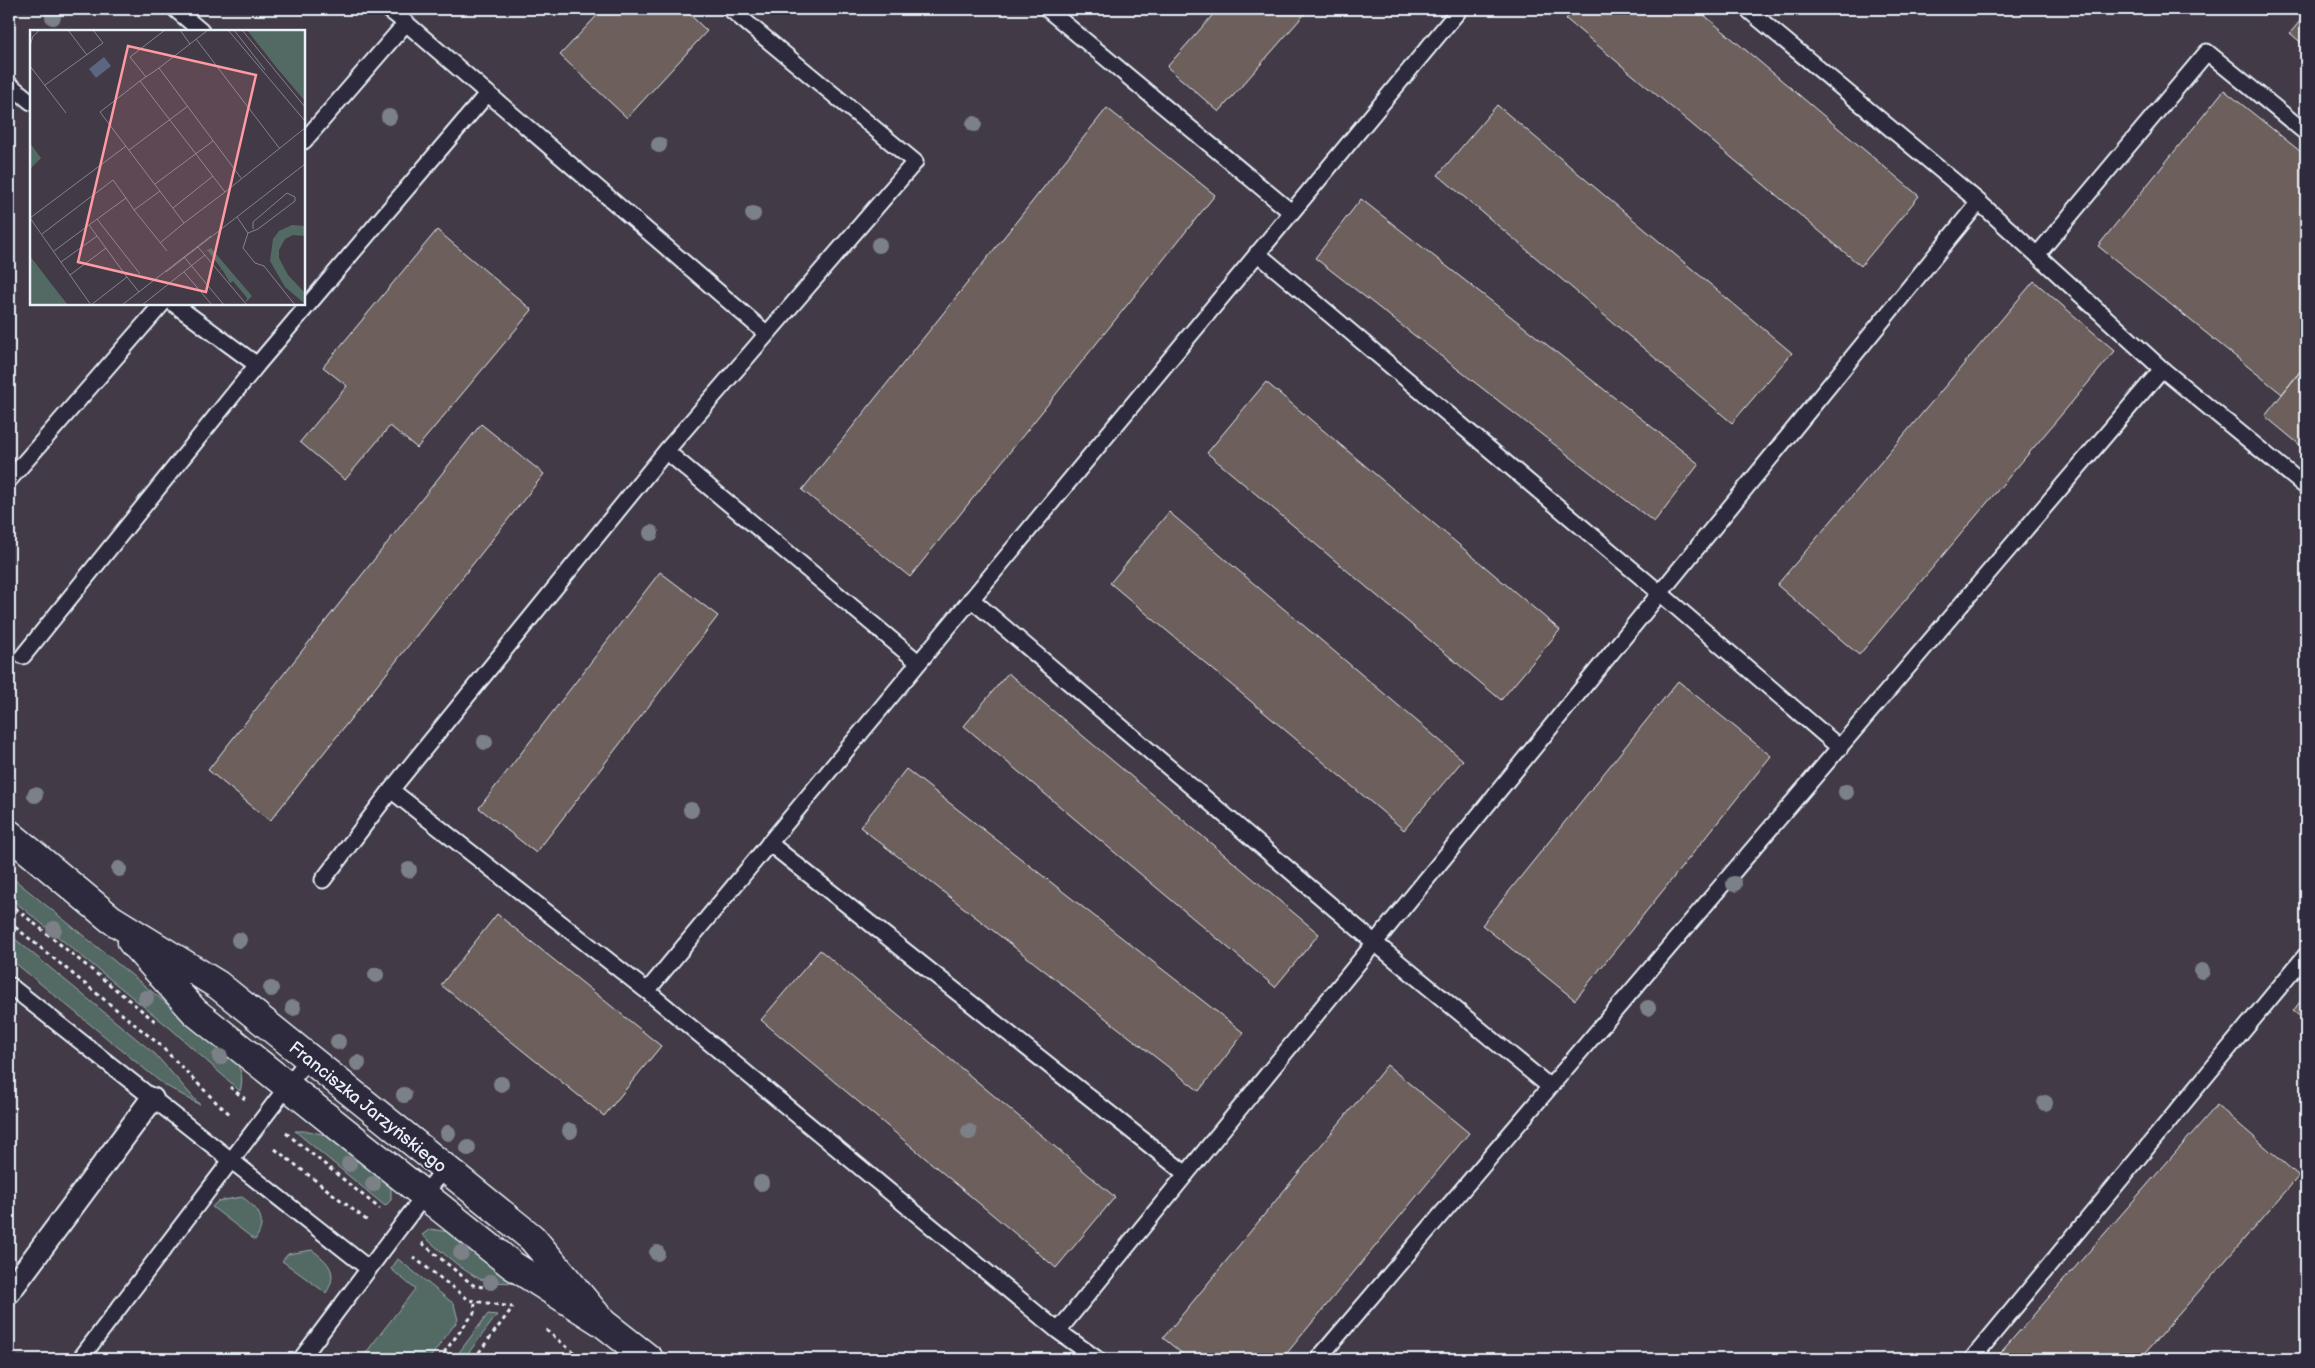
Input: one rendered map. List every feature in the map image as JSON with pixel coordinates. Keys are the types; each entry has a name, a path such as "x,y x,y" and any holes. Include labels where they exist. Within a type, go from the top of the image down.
{"street":[{"name":"Franciszka Jarzyńskiego","path":"9,834 111,918 218,985 532,1238 603,1323"},
{"name":"Franciszka Jarzyńskiego","path":"111,918 195,1012 512,1266 603,1323 649,1359"},
{"path":"9,1292 152,1099"}],"lane":[{"path":"175,9 200,30"},
{"path":"388,9 767,334"},
{"path":"323,880 392,790 666,450 916,162 730,9"},
{"path":"1047,9 1291,212"},
{"path":"647,991 1460,9"},
{"path":"1746,9 1979,202 2162,369 2306,487"},
{"path":"307,130 406,24"},
{"path":"2037,255 2206,52 2306,133"},
{"path":"9,84 30,101"},
{"path":"23,656 257,366 487,94"},
{"path":"1058,1331 1979,202"},
{"path":"1257,253 1660,593 1840,748"},
{"path":"9,480 161,305"},
{"path":"175,305 257,366"},
{"path":"1318,1359 2162,369"},
{"path":"666,450 918,662"},
{"path":"971,599 1375,943 1550,1088"},
{"path":"392,790 647,991 1058,1331 1097,1359"},
{"path":"769,843 1186,1174"},
{"path":"1972,1359 2306,955"},
{"path":"9,985 368,1269"},
{"path":"80,1359 309,1058"},
{"path":"301,1359 444,1169"}],"path":[{"path":"9,922 160,1045 217,1103 457,1291 475,1302 515,1308"},
{"path":"439,1359 474,1313 475,1302"},
{"path":"474,1359 515,1308 517,1302"},
{"path":"540,1325 582,1359"}],"green space":[{"path":"9,875 232,1057 241,1073 240,1091 170,1028 9,897"},
{"path":"9,934 155,1054 200,1105 163,1084 9,958"},
{"path":"295,1131 309,1131 329,1136 385,1177 391,1189 391,1200 385,1206"},
{"path":"242,1197 253,1206 260,1216 261,1227 255,1240 212,1207 218,1201"},
{"path":"430,1229 456,1233 518,1285 487,1281 468,1272 422,1235"},
{"path":"312,1250 323,1259 332,1274 332,1280 326,1293 282,1261 288,1254"},
{"path":"398,1259 454,1304 458,1320 429,1359 361,1359 415,1289 391,1269"},
{"path":"488,1314 497,1315 464,1359 454,1359"}],"building":[{"path":"603,9 684,9 707,31 627,118 560,55"},
{"path":"1218,9 1309,9 1219,112 1167,67"},
{"path":"1574,9 1697,9 1919,196 1861,266 1566,19"},
{"path":"2306,14 2306,47 2290,33"},
{"path":"2224,90 2306,156 2306,364 2282,394 2098,246"},
{"path":"1497,105 1792,353 1732,423 1438,175"},
{"path":"1107,108 1215,195 910,577 802,490"},
{"path":"1361,199 1699,464 1654,522 1315,258"},
{"path":"437,230 532,310 417,448 390,426 345,480 300,442 347,386 323,367"},
{"path":"2034,281 2115,351 1859,655 1777,585"},
{"path":"2306,364 2306,450 2265,416"},
{"path":"1266,382 1560,630 1501,700 1207,453"},
{"path":"481,424 544,474 270,821 208,770"},
{"path":"1169,512 1463,760 1404,830 1110,583"},
{"path":"660,572 718,616 536,853 479,808"},
{"path":"1008,673 1319,934 1275,987 964,726"},
{"path":"1678,681 1771,756 1575,1000 1482,925"},
{"path":"906,769 1244,1033 1199,1091 860,827"},
{"path":"497,914 661,1046 604,1116 441,985"},
{"path":"820,950 1115,1197 1056,1268 761,1020"},
{"path":"2306,994 2306,1021 2293,1011"},
{"path":"1387,1065 1469,1133 1282,1359 1189,1359 1163,1338"},
{"path":"2217,1105 2299,1176 2140,1359 1995,1359"}]}
